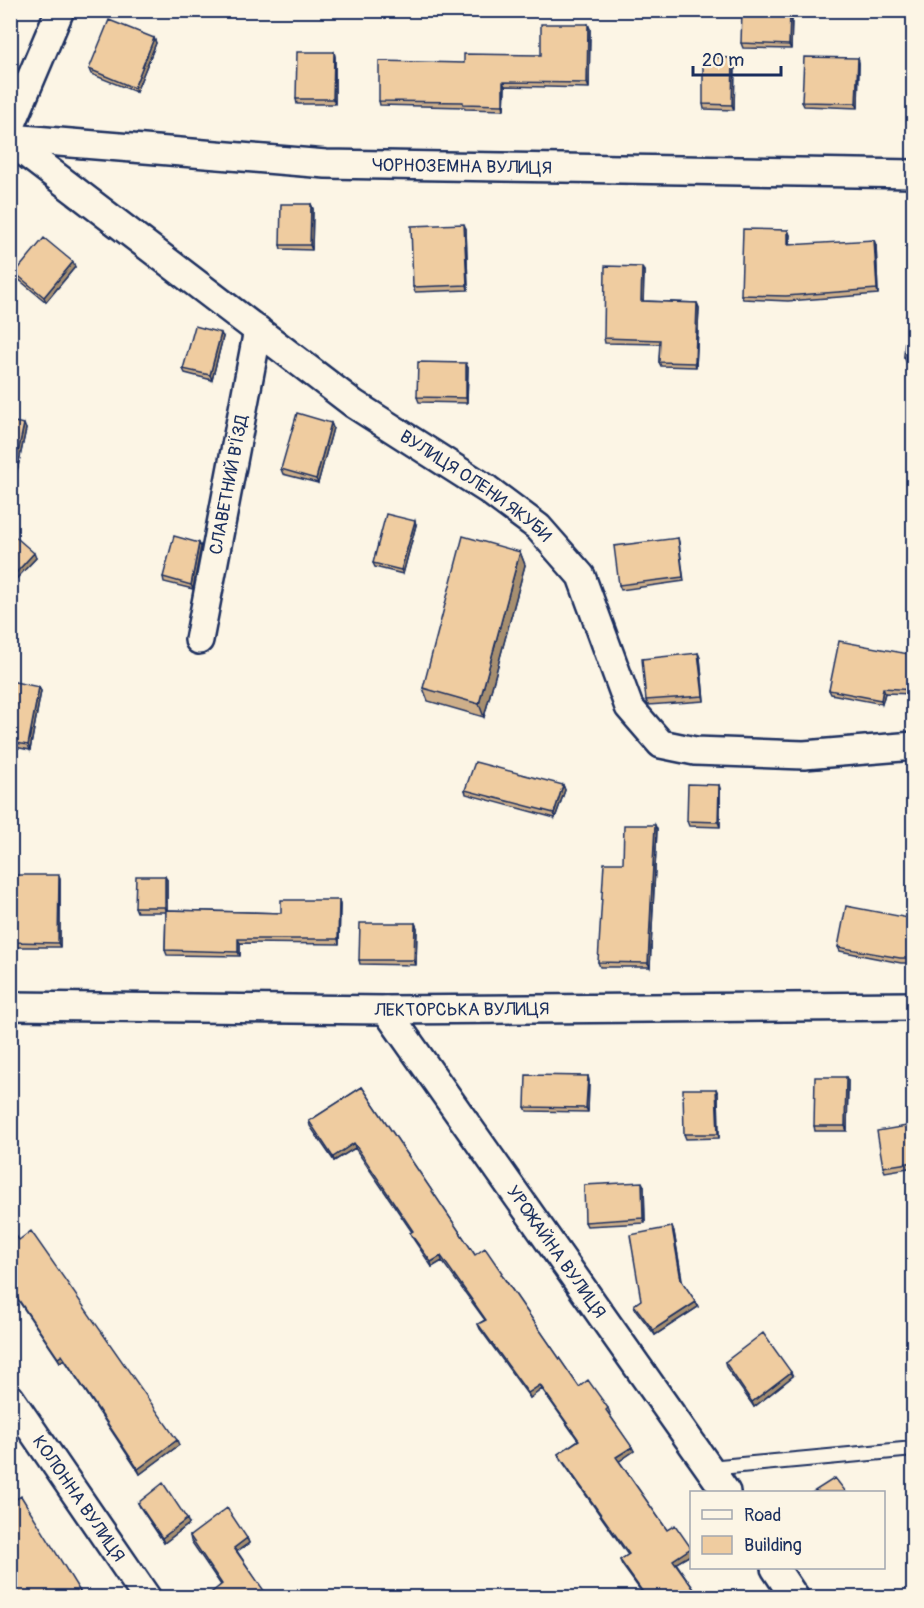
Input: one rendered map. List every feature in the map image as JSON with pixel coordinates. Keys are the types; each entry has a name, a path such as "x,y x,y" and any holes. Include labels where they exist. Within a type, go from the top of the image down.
{"street":[{"path":"10,128 60,10"},
{"name":"ЧОРНОЗЕМНА ВУЛИЦЯ","path":"10,140 326,164 914,174"},
{"name":"ВУЛИЦЯ ОЛЕНИ ЯКУБИ","path":"10,140 354,404 487,489 537,527 581,576 630,707 661,744 695,751 804,755 914,746"},
{"name":"СЛАВЕТНИЙ В'ЇЗД","path":"199,640 258,330"},
{"name":"ЛЕКТОРСЬКА ВУЛИЦЯ","path":"10,1006 386,1010 914,1006"},
{"name":"УРОЖАЙНА ВУЛИЦЯ","path":"386,1010 725,1491"},
{"name":"КОЛОННА ВУЛИЦЯ","path":"10,1398 147,1598"},
{"path":"776,1569 795,1598"}],"lane":[{"path":"709,1468 914,1449"}],"building":[{"path":"742,10 790,11 789,45 741,43"},
{"path":"109,20 154,38 134,88 89,69"},
{"path":"541,24 588,24 587,83 503,82 503,105 379,101 379,61 464,63 464,54 541,55"},
{"path":"912,40 914,40 914,101 911,101"},
{"path":"297,52 334,52 333,99 296,99"},
{"path":"703,57 733,58 732,105 703,104"},
{"path":"804,57 858,58 856,103 802,102"},
{"path":"281,204 311,204 310,245 280,245"},
{"path":"464,224 467,285 413,287 411,226"},
{"path":"743,229 788,230 788,245 874,240 877,289 786,296 741,295"},
{"path":"44,238 73,262 44,297 15,273"},
{"path":"605,266 642,267 641,301 697,303 695,363 659,362 660,340 604,338"},
{"path":"906,316 914,316 914,357 904,357"},
{"path":"195,326 221,333 210,375 183,369"},
{"path":"418,362 466,363 466,398 417,397"},
{"path":"297,413 331,423 316,479 281,469"},
{"path":"10,421 24,424 15,466 10,465"},
{"path":"386,514 415,521 401,570 373,563"},
{"path":"10,532 34,553 14,575 10,572"},
{"path":"174,536 199,543 191,585 163,577"},
{"path":"463,536 520,552 479,704 423,688"},
{"path":"678,538 683,577 619,585 614,546"},
{"path":"839,641 914,655 914,690 883,688 881,700 829,690"},
{"path":"698,653 703,696 646,700 642,659"},
{"path":"10,681 39,687 28,745 10,742"},
{"path":"475,762 563,785 554,813 465,790"},
{"path":"688,784 719,785 718,822 687,821"},
{"path":"624,825 655,825 648,963 598,962 604,863 623,863"},
{"path":"13,875 59,875 58,943 13,942"},
{"path":"136,876 165,876 165,907 135,907"},
{"path":"281,900 339,900 338,939 238,939 238,952 165,950 166,910 281,913"},
{"path":"846,906 914,919 914,958 900,958 838,947"},
{"path":"360,923 415,923 414,960 359,960"},
{"path":"526,1075 588,1076 586,1108 525,1107"},
{"path":"815,1077 846,1077 845,1126 814,1126"},
{"path":"362,1087 475,1255 485,1248 579,1387 588,1380 608,1408 606,1410 632,1447 616,1457 667,1530 675,1525 690,1547 673,1560 700,1598 647,1598 620,1560 629,1554 558,1454 579,1440 540,1385 528,1393 478,1324 486,1320 441,1256 431,1262 410,1233 413,1231 354,1143 333,1157 309,1121"},
{"path":"683,1089 716,1089 718,1134 684,1134"},
{"path":"913,1125 914,1162 883,1167 877,1131"},
{"path":"642,1182 643,1218 585,1222 584,1185"},
{"path":"672,1227 681,1280 696,1302 653,1330 634,1305 641,1300 630,1235"},
{"path":"10,1228 19,1240 31,1231 177,1440 138,1469 62,1355 58,1358 10,1287"},
{"path":"763,1333 791,1372 752,1402 725,1362"},
{"path":"835,1478 845,1491 815,1491"},
{"path":"163,1483 187,1519 162,1538 138,1503"},
{"path":"21,1496 84,1598 20,1598 10,1582 10,1503"},
{"path":"227,1508 247,1538 234,1548 267,1595 264,1598 207,1598 222,1584 190,1536"}]}
